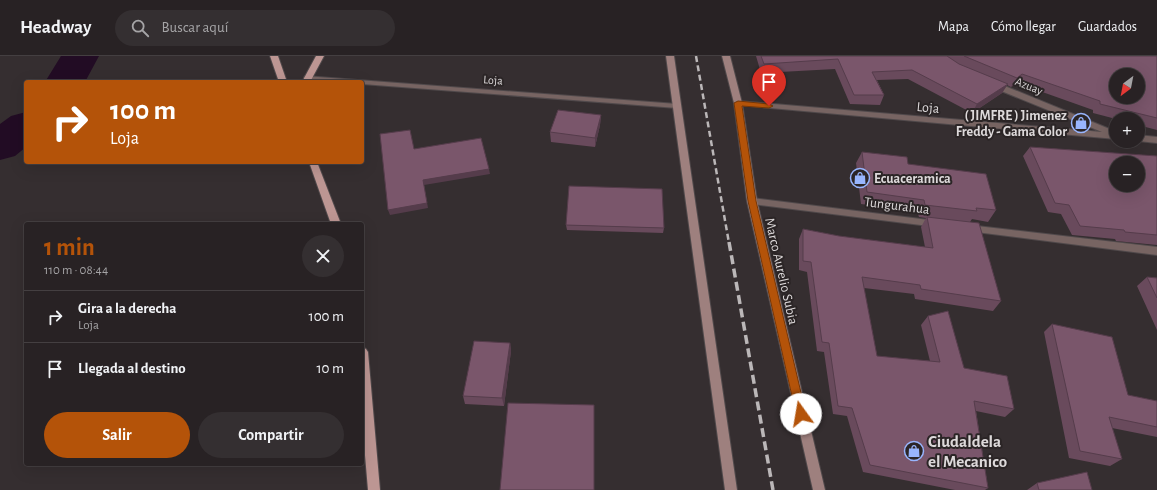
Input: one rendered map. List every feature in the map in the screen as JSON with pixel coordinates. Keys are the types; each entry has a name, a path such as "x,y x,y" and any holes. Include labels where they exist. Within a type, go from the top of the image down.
{"main road":[{"path":"274,56 282,80"},
{"path":"307,80 320,56"},
{"path":"670,56 731,490"},
{"name":"Marco Aurelio Subia","path":"726,56 738,103 752,201 819,490"},
{"path":"314,164 335,222"},
{"path":"364,375 374,490"}],"street":[{"name":"Azuay","path":"987,82 1109,133"},
{"name":"Loja","path":"364,84 677,106"},
{"name":"Loja","path":"738,103 1109,135"},
{"path":"1145,139 1157,140"},
{"name":"Tungurahua","path":"752,201 1157,251"}],"building":[{"path":"761,56 947,56 959,64 1008,84 977,104 912,70 872,72 884,95 854,95 838,59 764,64"},
{"path":"964,56 1157,56 1157,118 1145,115 1145,112 1133,112 1100,104 1100,101 1022,74 1017,78"},
{"path":"558,110 601,115 595,138 550,132"},
{"path":"410,130 414,149 481,138 489,169 423,180 427,203 388,210 380,134"},
{"path":"1030,147 1157,156 1157,235 1080,226 1069,205 1055,203"},
{"path":"862,152 907,157 908,164 986,174 996,210 976,208 977,211 925,205 924,200 867,192"},
{"path":"569,186 662,189 664,228 566,225"},
{"path":"927,217 979,223 1001,301 921,289 920,285 862,277 877,356 940,362 928,316 948,311 964,368 1007,376 1014,409 974,401 988,488 870,465 852,408 838,406 829,343 822,342 811,262 803,261 803,229 839,236 933,248"},
{"path":"1147,277 1157,278 1157,298"},
{"path":"1052,324 1112,337 1128,395 1157,401 1157,427 1109,417 1122,459 1080,451"},
{"path":"474,341 510,343 502,398 463,396"},
{"path":"508,403 594,405 594,490 500,490"},
{"path":"1087,472 1092,490 1039,490 1037,483"}],"waterway":[{"path":"66,80 80,56"},
{"path":"0,146 24,127"}],"railway":[{"path":"696,56 729,243"},
{"path":"729,242 773,490"}],"place":[{"name":"( JIMFRE ) Jimenez Freddy - Gama Color","path":"1081,123"},
{"name":"Ecuaceramica","path":"860,178"},
{"name":"Ciudaldela el Mecanico","path":"914,451"}],"route":[{"path":"769,106 738,103 752,201 801,414"}]}
